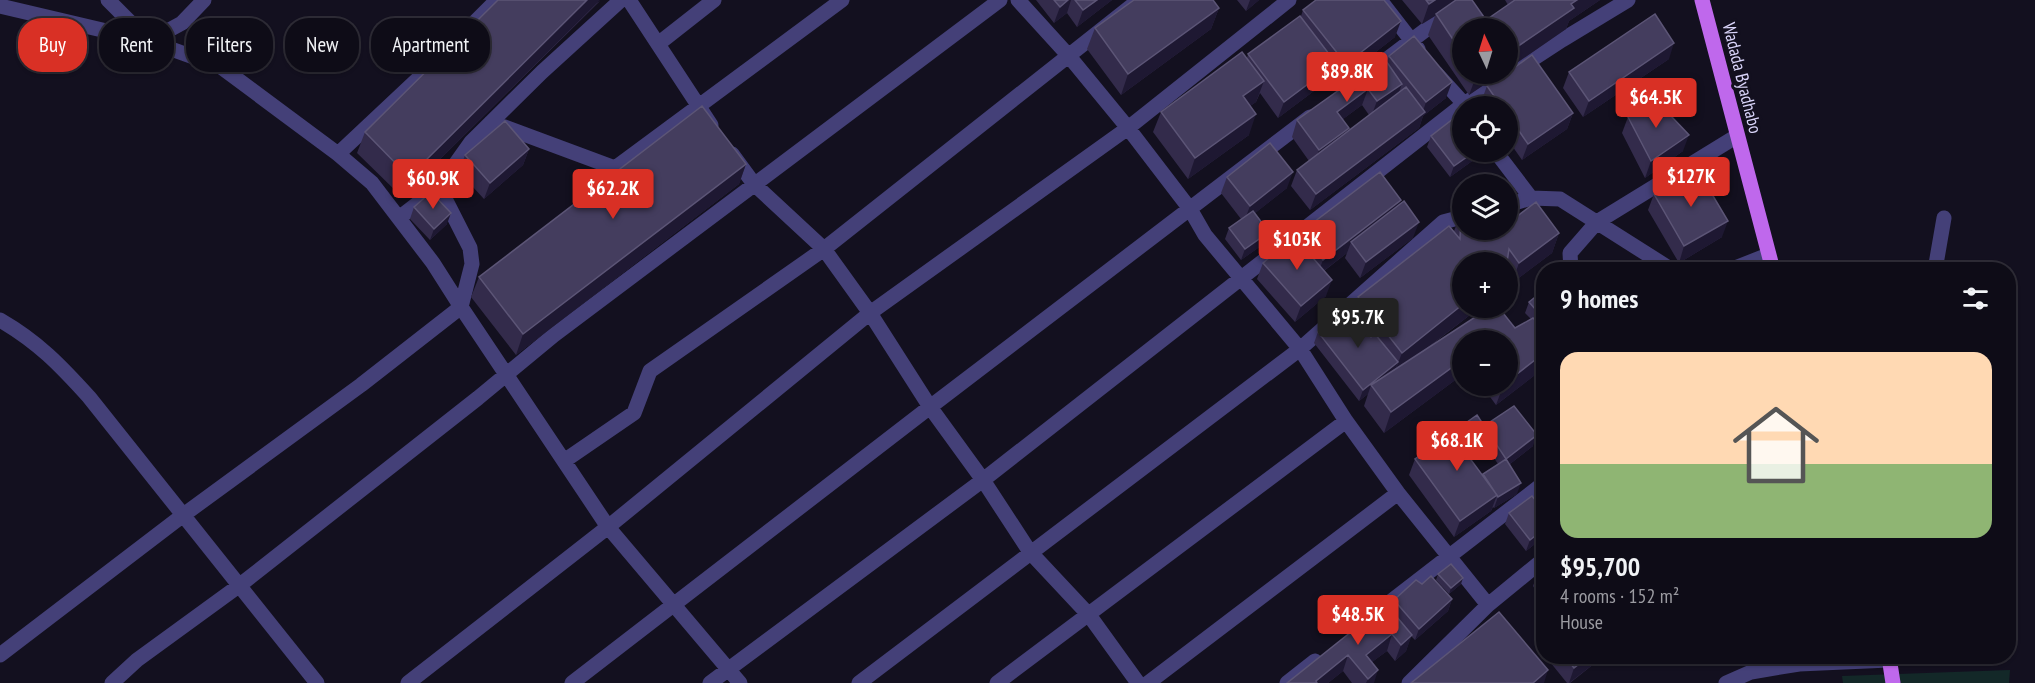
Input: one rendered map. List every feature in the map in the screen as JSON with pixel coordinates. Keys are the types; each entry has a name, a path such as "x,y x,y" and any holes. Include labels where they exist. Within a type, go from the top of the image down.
{"main road":[{"name":"Wadada Byadhabo","path":"1702,0 1770,262"},
{"path":"1890,664 1893,683"}],"street":[{"path":"108,0 126,18"},
{"path":"174,27 182,23 204,0"},
{"path":"338,154 497,0"},
{"path":"399,218 440,187 471,142 542,72 621,0"},
{"path":"629,0 698,108 754,184 824,249 870,313 930,407 983,480 1030,552 1089,615 1138,683"},
{"path":"658,44 714,0"},
{"path":"491,122 615,168 842,0"},
{"path":"112,683 137,660 240,585 554,335 1000,0"},
{"path":"1018,0 1068,55 1128,128 1190,209 1205,236 1300,349 1346,421 1398,493 1488,605"},
{"path":"564,461 634,413 650,371 824,249 1139,0"},
{"path":"408,683 608,527 870,313 1128,128 1289,0"},
{"path":"1380,0 1428,64 1457,96"},
{"path":"1356,83 1465,0"},
{"path":"1478,96 1562,40 1628,0"},
{"path":"0,6 99,29"},
{"path":"174,50 221,67 338,154 372,183 433,263 460,307 608,527 740,683"},
{"path":"572,683 1319,111"},
{"path":"710,683 983,480 1452,115"},
{"path":"1571,262 1570,253 1597,222 1737,136"},
{"path":"1504,162 1531,198"},
{"path":"0,655 182,516 361,385 460,307 472,264 470,249 440,187"},
{"path":"1518,202 1531,198 1560,199 1660,262"},
{"path":"1936,262 1944,218"},
{"path":"859,683 1300,349 1443,222 1452,220"},
{"path":"1750,262 1768,255"},
{"path":"0,320 26,335 54,359 88,397 317,683"},
{"path":"997,683 1346,421"},
{"path":"1359,627 1536,489"},
{"path":"1148,683 1398,493"},
{"path":"1409,683 1488,605 1536,566"},
{"path":"1287,683 1323,655"},
{"path":"1726,683 1751,672 1799,664"}],"green space":[{"path":"2010,670 2009,683 1843,683 1842,676"}],"building":[{"path":"498,0 587,0 409,177 365,132 425,72 490,72 490,18 480,18"},
{"path":"1054,0 1068,0 1060,7"},
{"path":"1075,0 1097,0 1083,10"},
{"path":"1134,0 1213,0 1219,8 1128,74 1095,28"},
{"path":"1316,0 1384,0 1401,21 1346,64 1303,10"},
{"path":"1456,0 1472,0 1485,18 1452,18 1452,38 1436,14"},
{"path":"1515,0 1577,0 1571,4 1574,8 1518,46 1518,18 1489,18"},
{"path":"1655,14 1674,43 1589,101 1569,72"},
{"path":"1300,16 1336,63 1284,102 1248,54"},
{"path":"1414,36 1452,82 1426,102 1389,56"},
{"path":"1242,52 1264,81 1243,96 1256,114 1195,158 1161,112"},
{"path":"1532,55 1573,113 1528,144 1518,130 1518,96 1494,96 1487,86 1490,84 1518,84 1518,65"},
{"path":"1384,58 1402,84 1377,101 1368,89 1337,112 1349,128 1319,150 1297,120"},
{"path":"1406,87 1425,112 1316,194 1297,170"},
{"path":"1653,97 1689,135 1651,161 1628,117"},
{"path":"702,106 746,164 523,334 479,277"},
{"path":"1452,120 1452,162 1460,162 1454,166 1431,136"},
{"path":"505,121 529,149 490,183 465,155"},
{"path":"1270,143 1293,172 1250,206 1227,177"},
{"path":"1697,169 1728,221 1684,246 1654,194"},
{"path":"1380,172 1401,200 1323,260 1301,232"},
{"path":"431,192 451,213 434,229 414,207"},
{"path":"1404,201 1419,222 1366,262 1351,242"},
{"path":"1536,202 1559,233 1519,263 1518,252 1511,252 1509,249 1509,252 1452,252 1452,313 1402,353 1358,297 1449,226 1452,230 1452,240 1518,240 1518,216"},
{"path":"1253,211 1269,232 1245,249 1229,228"},
{"path":"1294,236 1332,280 1301,306 1263,263"},
{"path":"1536,296 1536,310 1529,302"},
{"path":"1349,309 1371,337 1375,334 1398,362 1363,390 1318,332"},
{"path":"1474,318 1507,318 1515,328 1533,318 1536,321 1536,359 1518,373 1518,330 1455,330"},
{"path":"1452,332 1452,367 1391,412 1371,385"},
{"path":"1514,406 1536,436 1506,459 1484,426"},
{"path":"1477,415 1485,427 1460,445 1497,495 1460,521 1415,459"},
{"path":"1506,459 1521,483 1498,497 1483,474"},
{"path":"1532,496 1536,501 1536,535 1530,540 1509,513"},
{"path":"1451,564 1463,578 1451,588 1438,574"},
{"path":"1431,576 1452,599 1419,629 1394,600 1416,580 1422,584"},
{"path":"1386,604 1412,635 1401,645 1392,634 1366,655 1378,670 1368,679 1348,655 1316,681 1317,683 1287,683"},
{"path":"1499,612 1536,656 1536,664 1543,664 1548,670 1533,683 1411,683"}]}
